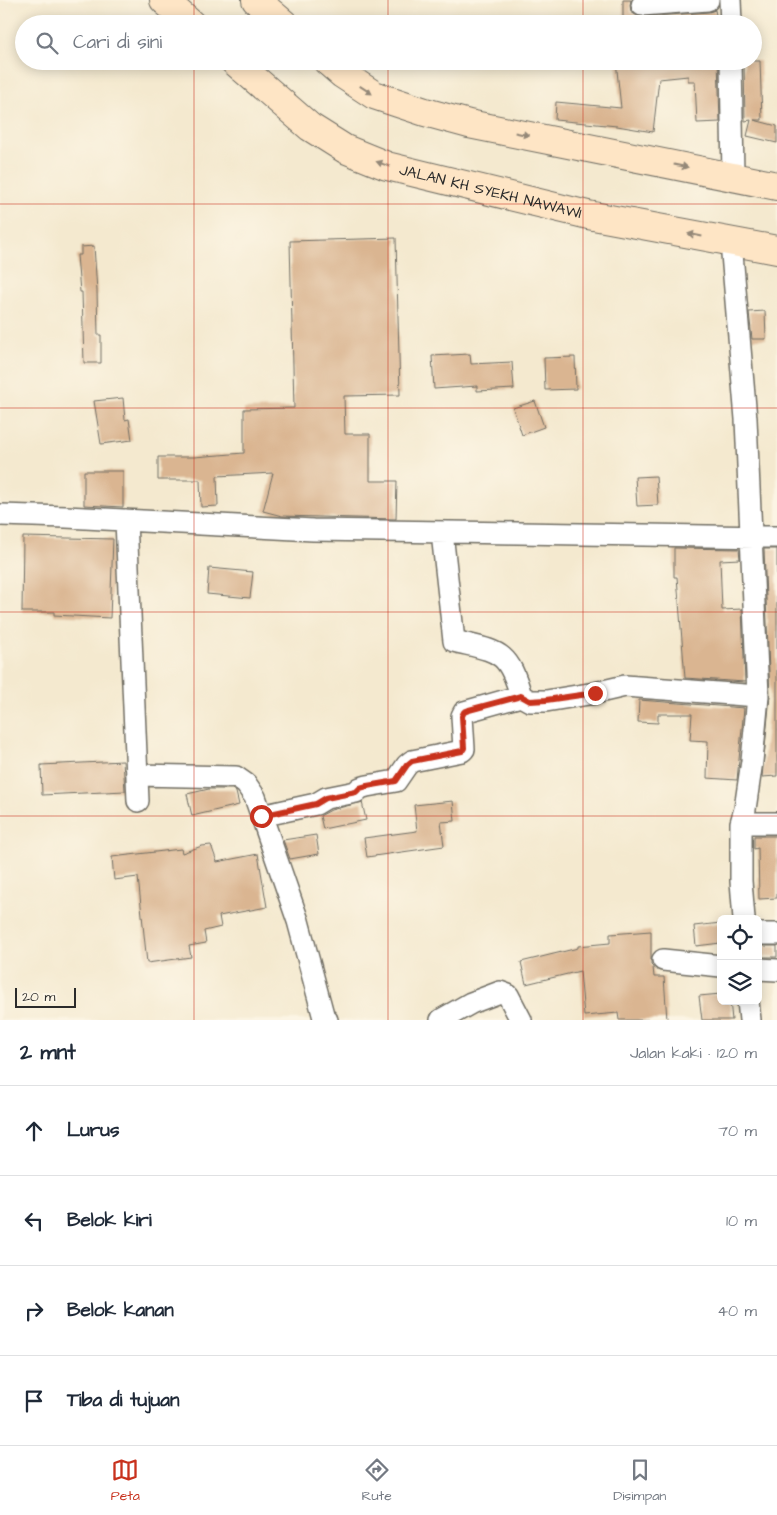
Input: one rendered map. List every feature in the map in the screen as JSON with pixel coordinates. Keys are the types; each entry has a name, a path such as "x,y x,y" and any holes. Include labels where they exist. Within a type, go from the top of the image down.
{"main road":[{"path":"164,0 181,15"},
{"path":"256,0 274,15"},
{"name":"JALAN KH SYEKH NAWAWI","path":"244,70 310,127 345,149 388,166 588,215 777,250"},
{"path":"337,70 374,95 469,124 777,186"}],"street":[{"path":"642,5 708,0"},
{"path":"730,0 731,15"},
{"path":"731,70 733,176"},
{"path":"731,242 746,419 758,696 752,761 741,823 741,881 744,915"},
{"path":"0,515 313,530 777,537"},
{"path":"126,520 138,801"},
{"path":"442,533 454,641 498,652 504,657 516,677 521,696"},
{"path":"261,816 316,804 326,798 356,792 360,788 367,786 396,781 412,761 462,751 464,748 462,716 464,712 521,696 530,701 546,700 595,693 625,686 758,696"},
{"path":"137,775 236,777 246,784 254,797 298,921 324,1018 327,1020"},
{"path":"741,823 777,823"},
{"path":"762,934 777,934"},
{"path":"663,960 717,966"},
{"path":"762,969 777,970"},
{"path":"441,1020 471,1004 500,992 508,995 522,1020"},
{"path":"748,1005 750,1020"}],"building":[{"path":"623,0 631,0 631,12 636,15 623,15"},
{"path":"715,10 716,15 669,15 709,12"},
{"path":"617,70 718,70 720,122 697,123 695,81 688,81 688,76 659,79 653,132 617,126 555,120 556,102 621,108"},
{"path":"744,70 760,70 762,120 754,120 777,126 777,143 747,136 751,120 745,121"},
{"path":"396,238 400,395 344,396 345,434 370,434 370,481 397,481 396,519 282,516 263,511 273,473 217,476 218,506 201,507 200,480 158,480 158,457 194,457 244,453 244,409 294,408 290,241"},
{"path":"94,246 98,335 101,335 101,363 84,363 82,292 80,292 77,255 81,255 81,247"},
{"path":"765,311 766,339 752,339 749,312"},
{"path":"470,354 471,364 512,362 514,389 477,391 477,386 434,389 432,356"},
{"path":"575,357 576,389 545,390 544,358"},
{"path":"123,398 125,420 129,419 132,440 101,444 94,401"},
{"path":"535,401 544,427 522,435 513,408"},
{"path":"84,471 123,471 123,507 84,505"},
{"path":"656,476 658,505 637,506 635,477"},
{"path":"23,537 113,539 110,618 54,615 54,612 22,612"},
{"path":"674,548 739,549 740,559 720,560 722,610 742,609 745,682 685,678 677,577 674,577"},
{"path":"764,549 777,549 777,776 762,777 770,696"},
{"path":"209,568 253,572 250,598 207,594"},
{"path":"639,700 744,708 737,780 707,778 708,741 690,740 692,714 658,714 658,723 638,722"},
{"path":"123,761 125,791 42,795 41,765"},
{"path":"209,789 232,789 236,792 239,805 192,816 187,794"},
{"path":"453,801 455,821 441,822 444,846 367,857 364,838 417,831 414,805"},
{"path":"362,802 366,820 323,829 320,816 331,810"},
{"path":"316,835 319,854 290,859 283,840"},
{"path":"754,836 777,836 777,898 759,899 758,848 754,849"},
{"path":"211,845 217,862 258,854 267,907 219,916 221,927 204,931 206,943 189,946 191,957 147,963 138,877 114,880 112,857 181,849 182,853"},
{"path":"717,923 717,943 696,946 694,926"},
{"path":"651,931 651,965 654,977 664,977 667,1020 619,1020 618,1013 584,1016 580,971 526,984 521,962 578,948 578,946 610,943 610,934"},
{"path":"762,946 777,946 777,957 762,957"},
{"path":"717,994 717,1005 730,1005 732,1020 702,1020 699,996"}],"route":[{"path":"261,816 316,804 326,798 356,792 360,788 367,786 396,781 412,761 462,751 464,748 462,716 464,712 469,710 521,696 530,701 595,693"}]}
